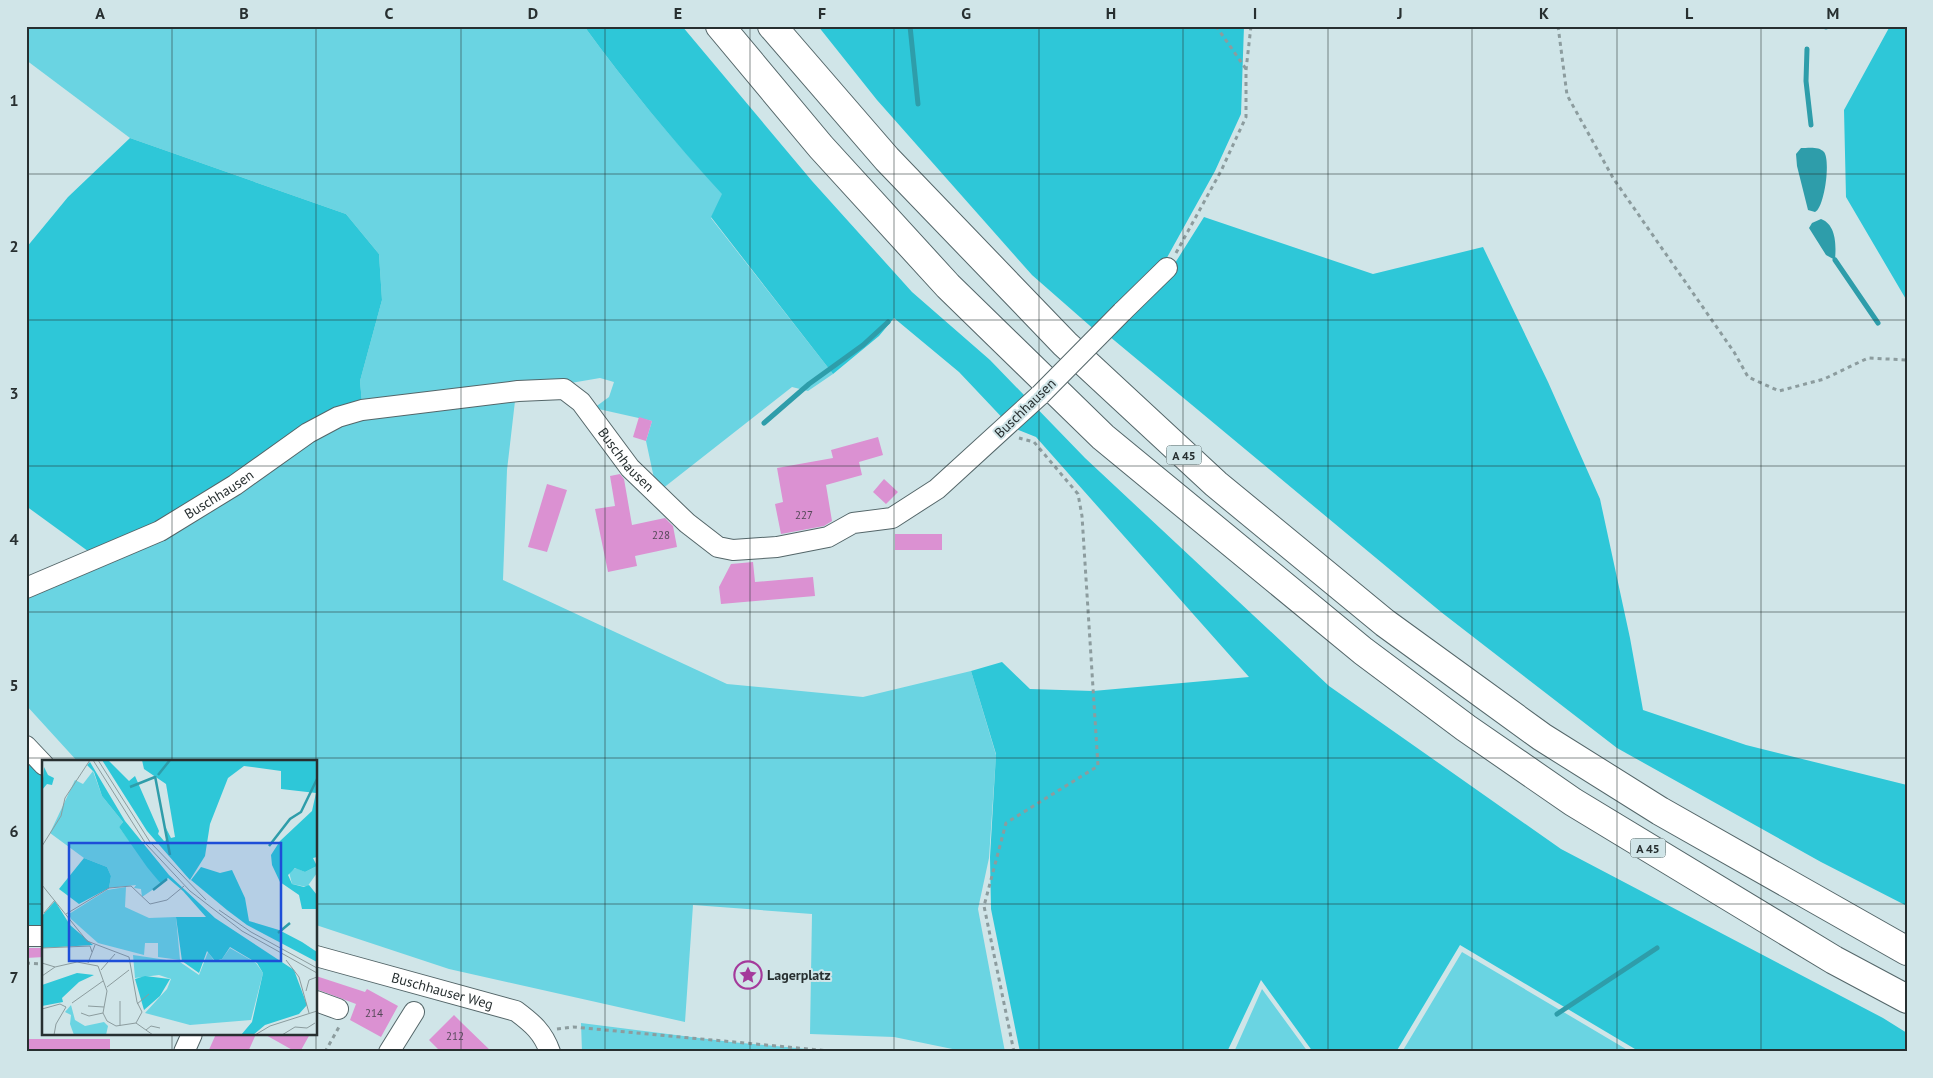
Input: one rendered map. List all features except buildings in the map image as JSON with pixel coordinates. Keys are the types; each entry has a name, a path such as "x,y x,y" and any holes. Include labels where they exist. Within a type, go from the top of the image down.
{"highway":[{"name":"A 45","path":"720,26 821,147 948,286 1103,437 1363,651 1466,728 1573,802 1834,960 1907,999"},
{"name":"A 45","path":"772,26 887,159 1065,344 1216,484 1385,623 1542,737 1660,811 1907,952"},
{"name":"A 45","path":"1834,960 1907,1012"}],"street":[{"name":"Buschhausen","path":"26,588 160,531 235,485 308,433 338,417 362,410 518,391 564,389 581,402 630,468 687,523 718,547 733,550 777,547 828,537 853,523 892,518 937,489 1040,395 1167,268"},
{"path":"26,746 42,763"},
{"path":"26,936 42,936"},
{"name":"Buschhauser Weg","path":"318,957 516,1011 535,1025 546,1043"},
{"path":"318,1002 338,1009"},
{"name":"Buschhauser Weg","path":"389,1052 414,1012"},
{"path":"184,1052 191,1036"}],"path":[{"path":"1216,26 1246,70"},
{"path":"1167,268 1221,171 1246,117 1246,70 1251,26"},
{"path":"1558,26 1566,95 1613,178 1734,352 1748,377 1779,391 1824,379 1868,358 1907,360"},
{"path":"998,434 1034,442 1078,494 1082,516 1098,766 1006,823 984,906 1014,1052"},
{"path":"26,963 42,964"},
{"path":"326,1052 339,1027 331,1023 338,1009"},
{"path":"546,1043 572,1027 841,1052"}],"shaded area":[{"path":"26,26 584,26 651,112 723,194 711,218 833,374 808,391 792,387 662,489 655,483 646,441 652,421 594,408 609,397 614,382 600,378 565,384 362,403 360,381 382,300 379,254 346,214 130,138 26,60"},
{"path":"584,26 682,26 812,181 912,292 990,360 1085,458 1329,686 1561,849 1883,1018 1907,1033 1907,1052 1640,1052 1460,945 1396,1052 1313,1052 1261,980 1227,1052 1020,1052 991,909 990,857 996,754 971,671 1002,662 1030,689 1093,691 1249,677 1036,437 1011,427 959,372 894,318 879,336 833,374 711,217 722,194 651,112"},
{"path":"818,26 1244,26 1241,114 1215,171 1164,263 1097,332 1032,275 877,100"},
{"path":"1890,26 1907,26 1907,301 1846,197 1844,110"},
{"path":"130,138 346,214 379,254 382,300 360,381 362,403 156,526 92,554 26,506 26,248 68,197"},
{"path":"1801,148 1822,150 1826,157 1827,174 1824,194 1815,212 1808,210 1797,166 1796,154"},
{"path":"1204,217 1373,274 1483,247 1548,382 1600,499 1630,638 1643,710 1746,745 1907,785 1907,906 1821,862 1617,748 1441,612 1109,336 1170,271"},
{"path":"1821,219 1833,231 1835,260 1826,255 1809,228 1812,223"},
{"path":"515,401 507,470 503,580 727,684 863,697 971,671 996,755 989,858 978,909 1005,1052 967,1052 894,1037 810,1034 812,914 693,905 685,1022 449,969 318,926 318,760 76,760 26,705 26,598 339,422"},
{"path":"26,759 42,775 42,927 26,926"},
{"path":"1462,952 1631,1052 1402,1052"},
{"path":"1262,989 1308,1052 1234,1052"},
{"path":"581,1023 731,1042 839,1052 582,1052"}],"waterway":[{"path":"910,26 918,104"},
{"path":"1807,49 1806,81 1811,125"},
{"path":"1835,260 1878,323"},
{"path":"764,423 809,384 863,345 888,322"},
{"path":"1557,1014 1657,948"}],"place":[{"name":"Lagerplatz","path":"748,975"}]}
